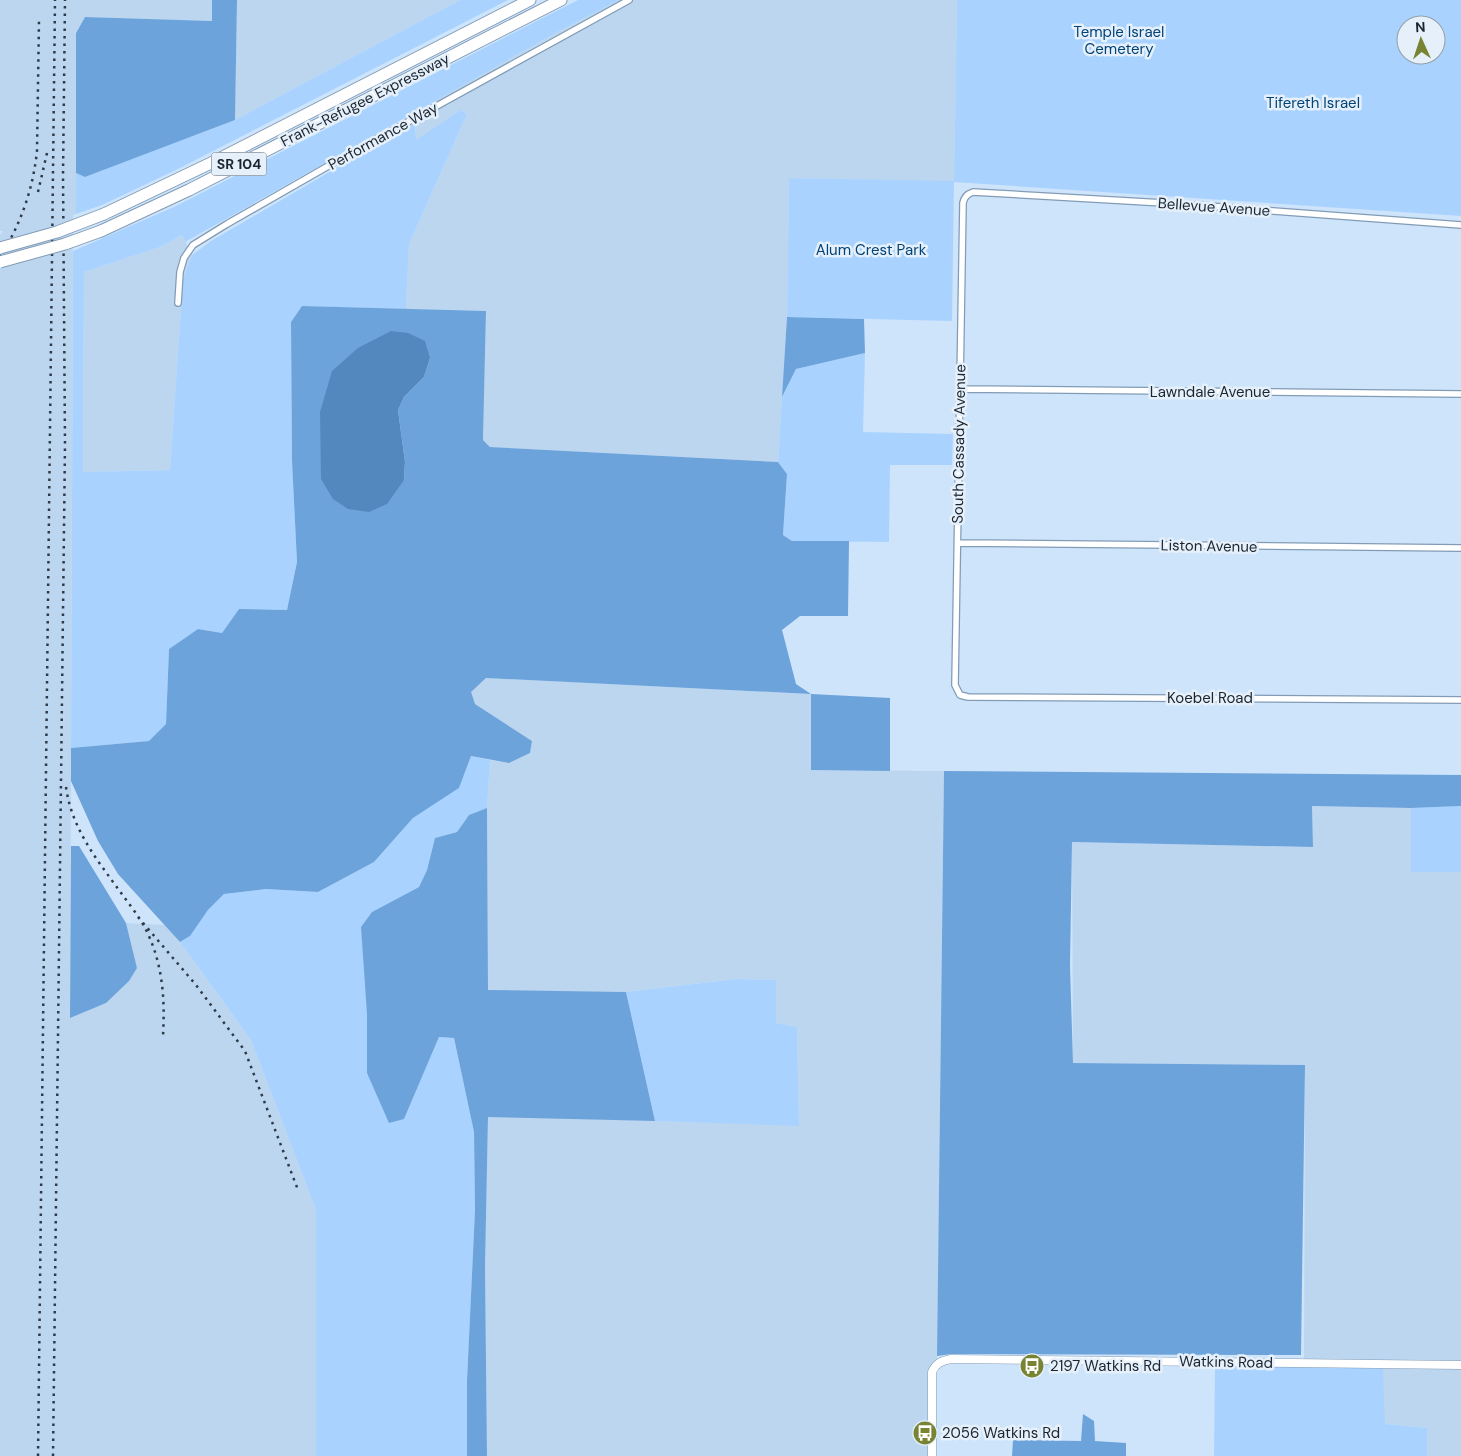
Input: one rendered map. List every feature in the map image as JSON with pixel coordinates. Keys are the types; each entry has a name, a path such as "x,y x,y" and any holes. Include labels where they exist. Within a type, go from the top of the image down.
{"highway":[{"name":"Frank-Refugee Expressway","path":"0,248 56,232 104,214 211,163 530,0"},
{"name":"Frank-Refugee Expressway","path":"0,262 65,244 101,231 189,190 561,0"}],"street":[{"name":"Performance Way","path":"178,303 180,272 184,258 193,245 346,156 629,0"},
{"name":"Bellevue Avenue","path":"968,194 973,192 1181,204 1461,225"},
{"name":"South Cassady Avenue","path":"960,694 956,685 960,389 963,203 964,198 968,194"},
{"name":"Lawndale Avenue","path":"960,389 1461,394"},
{"name":"Liston Avenue","path":"958,543 1461,548"},
{"name":"Koebel Road","path":"960,694 968,697 1461,700"},
{"name":"Watkins Road","path":"932,1456 932,1372 935,1365 941,1361 951,1359 1461,1365"}],"shaded area":[{"path":"0,0 212,0 212,21 85,17 76,32 76,214 73,215 70,1017 106,1003 137,968 126,923 165,925 180,942 251,1040 316,1210 316,1456 0,1456 0,235 3,231 0,231"},
{"path":"212,0 237,0 235,120 85,177 76,173 76,33 85,17 212,21"},
{"path":"237,0 460,0 235,120"},
{"path":"619,0 957,0 954,182 789,178 787,317 778,462 490,447 483,440 486,311 406,309 409,244 467,114 461,110 416,141 415,112 559,31"},
{"path":"182,235 192,255 183,279 170,470 83,472 84,272 160,247"},
{"path":"302,306 486,311 483,440 490,447 778,462 787,474 783,535 792,541 849,541 848,616 800,616 782,630 796,684 811,694 486,678 471,692 475,704 532,741 530,753 509,763 471,756 459,788 413,818 374,862 318,892 266,889 224,894 208,910 190,936 180,942 118,874 98,841 71,781 71,748 149,741 166,724 169,649 198,629 222,633 239,609 287,610 297,562 292,461 291,322","holes":["430,358 424,377 404,397 398,410 405,462 404,480 333,499"]},
{"path":"787,317 864,319 865,353 796,369 782,397"},
{"path":"391,331 408,333 425,341 430,358 424,377 404,397 398,410 405,462 404,480 387,504 369,512 348,509 333,499 321,479 320,412 332,371 358,348"},
{"path":"486,678 811,694 812,770 944,771 937,1356 930,1456 487,1456 485,1267 488,1116 799,1125 797,1027 776,1023 776,980 736,979 626,992 488,991 487,808 490,760 509,763 530,753 532,741 475,704 470,692"},
{"path":"811,694 890,698 890,771 811,770"},
{"path":"944,771 1461,775 1461,806 1411,808 1312,806 1313,847 1072,842 1070,966 1073,1063 1305,1065 1301,1355 951,1354 937,1356"},
{"path":"1312,806 1411,808 1411,872 1461,872 1461,1456 1427,1456 1427,1428 1385,1424 1304,1366 1305,1065 1073,1063 1072,842 1313,847"},
{"path":"487,808 488,990 626,992 655,1121 488,1117 485,1267 487,1456 467,1456 467,1381 475,1210 474,1132 454,1038 439,1037 404,1119 389,1123 367,1073 367,1014 361,927 372,912 419,887 427,870 435,838 457,832 469,815"},
{"path":"71,846 79,846 126,923 137,968 129,981 106,1003 70,1018"},
{"path":"1083,1414 1094,1421 1095,1441 1126,1443 1126,1456 1012,1456 1013,1440 1081,1441"}],"green space":[{"path":"460,0 508,0 178,169 102,205 76,214 76,173 85,177 235,120"},
{"path":"578,0 619,0 559,31 185,242 182,235 160,247 84,272 83,472 170,470 183,279 192,255 211,241 415,122 416,140 461,110 467,114 409,244 406,309 302,306 291,322 292,461 297,562 287,610 239,609 222,633 198,629 169,649 166,724 150,741 71,748 73,251 176,206"},
{"name":"Tifereth Israel","path":"957,0 1461,0 1461,216 954,182 952,321 787,317 789,178 954,181"},
{"path":"865,353 863,432 953,434 952,465 890,465 889,542 792,541 783,535 787,474 778,462 782,397 796,369"},
{"path":"471,756 490,760 487,808 469,815 457,832 435,838 427,870 419,887 372,912 367,1014 367,1073 404,1119 439,1037 454,1038 474,1132 475,1210 467,1381 467,1456 316,1456 316,1210 251,1040 180,942 190,936 208,910 224,894 266,889 318,892 374,862 413,818 459,788"},
{"path":"1461,806 1461,872 1411,872 1411,808"},
{"path":"736,979 776,980 776,1023 797,1027 799,1126 655,1121 626,992"},
{"path":"1215,1366 1304,1366 1383,1369 1385,1424 1427,1428 1427,1456 1214,1456"}],"railway":[{"path":"38,1456 55,0"},
{"path":"53,1456 65,444 63,176 65,0"},
{"path":"0,257 14,232 25,206 35,165 37,151 39,20"},
{"path":"38,192 47,153"},
{"path":"66,787 69,803 80,832 145,927 152,944 157,957 162,983 164,1009 163,1036"},
{"path":"138,917 196,985 245,1051 298,1190"}],"place":[{"name":"2197 Watkins Rd","path":"1032,1366"},
{"name":"2056 Watkins Rd","path":"925,1433"}],"park label":[{"name":"Temple Israel Cemetery","path":"1119,40"},
{"name":"Alum Crest Park","path":"871,250"}]}
